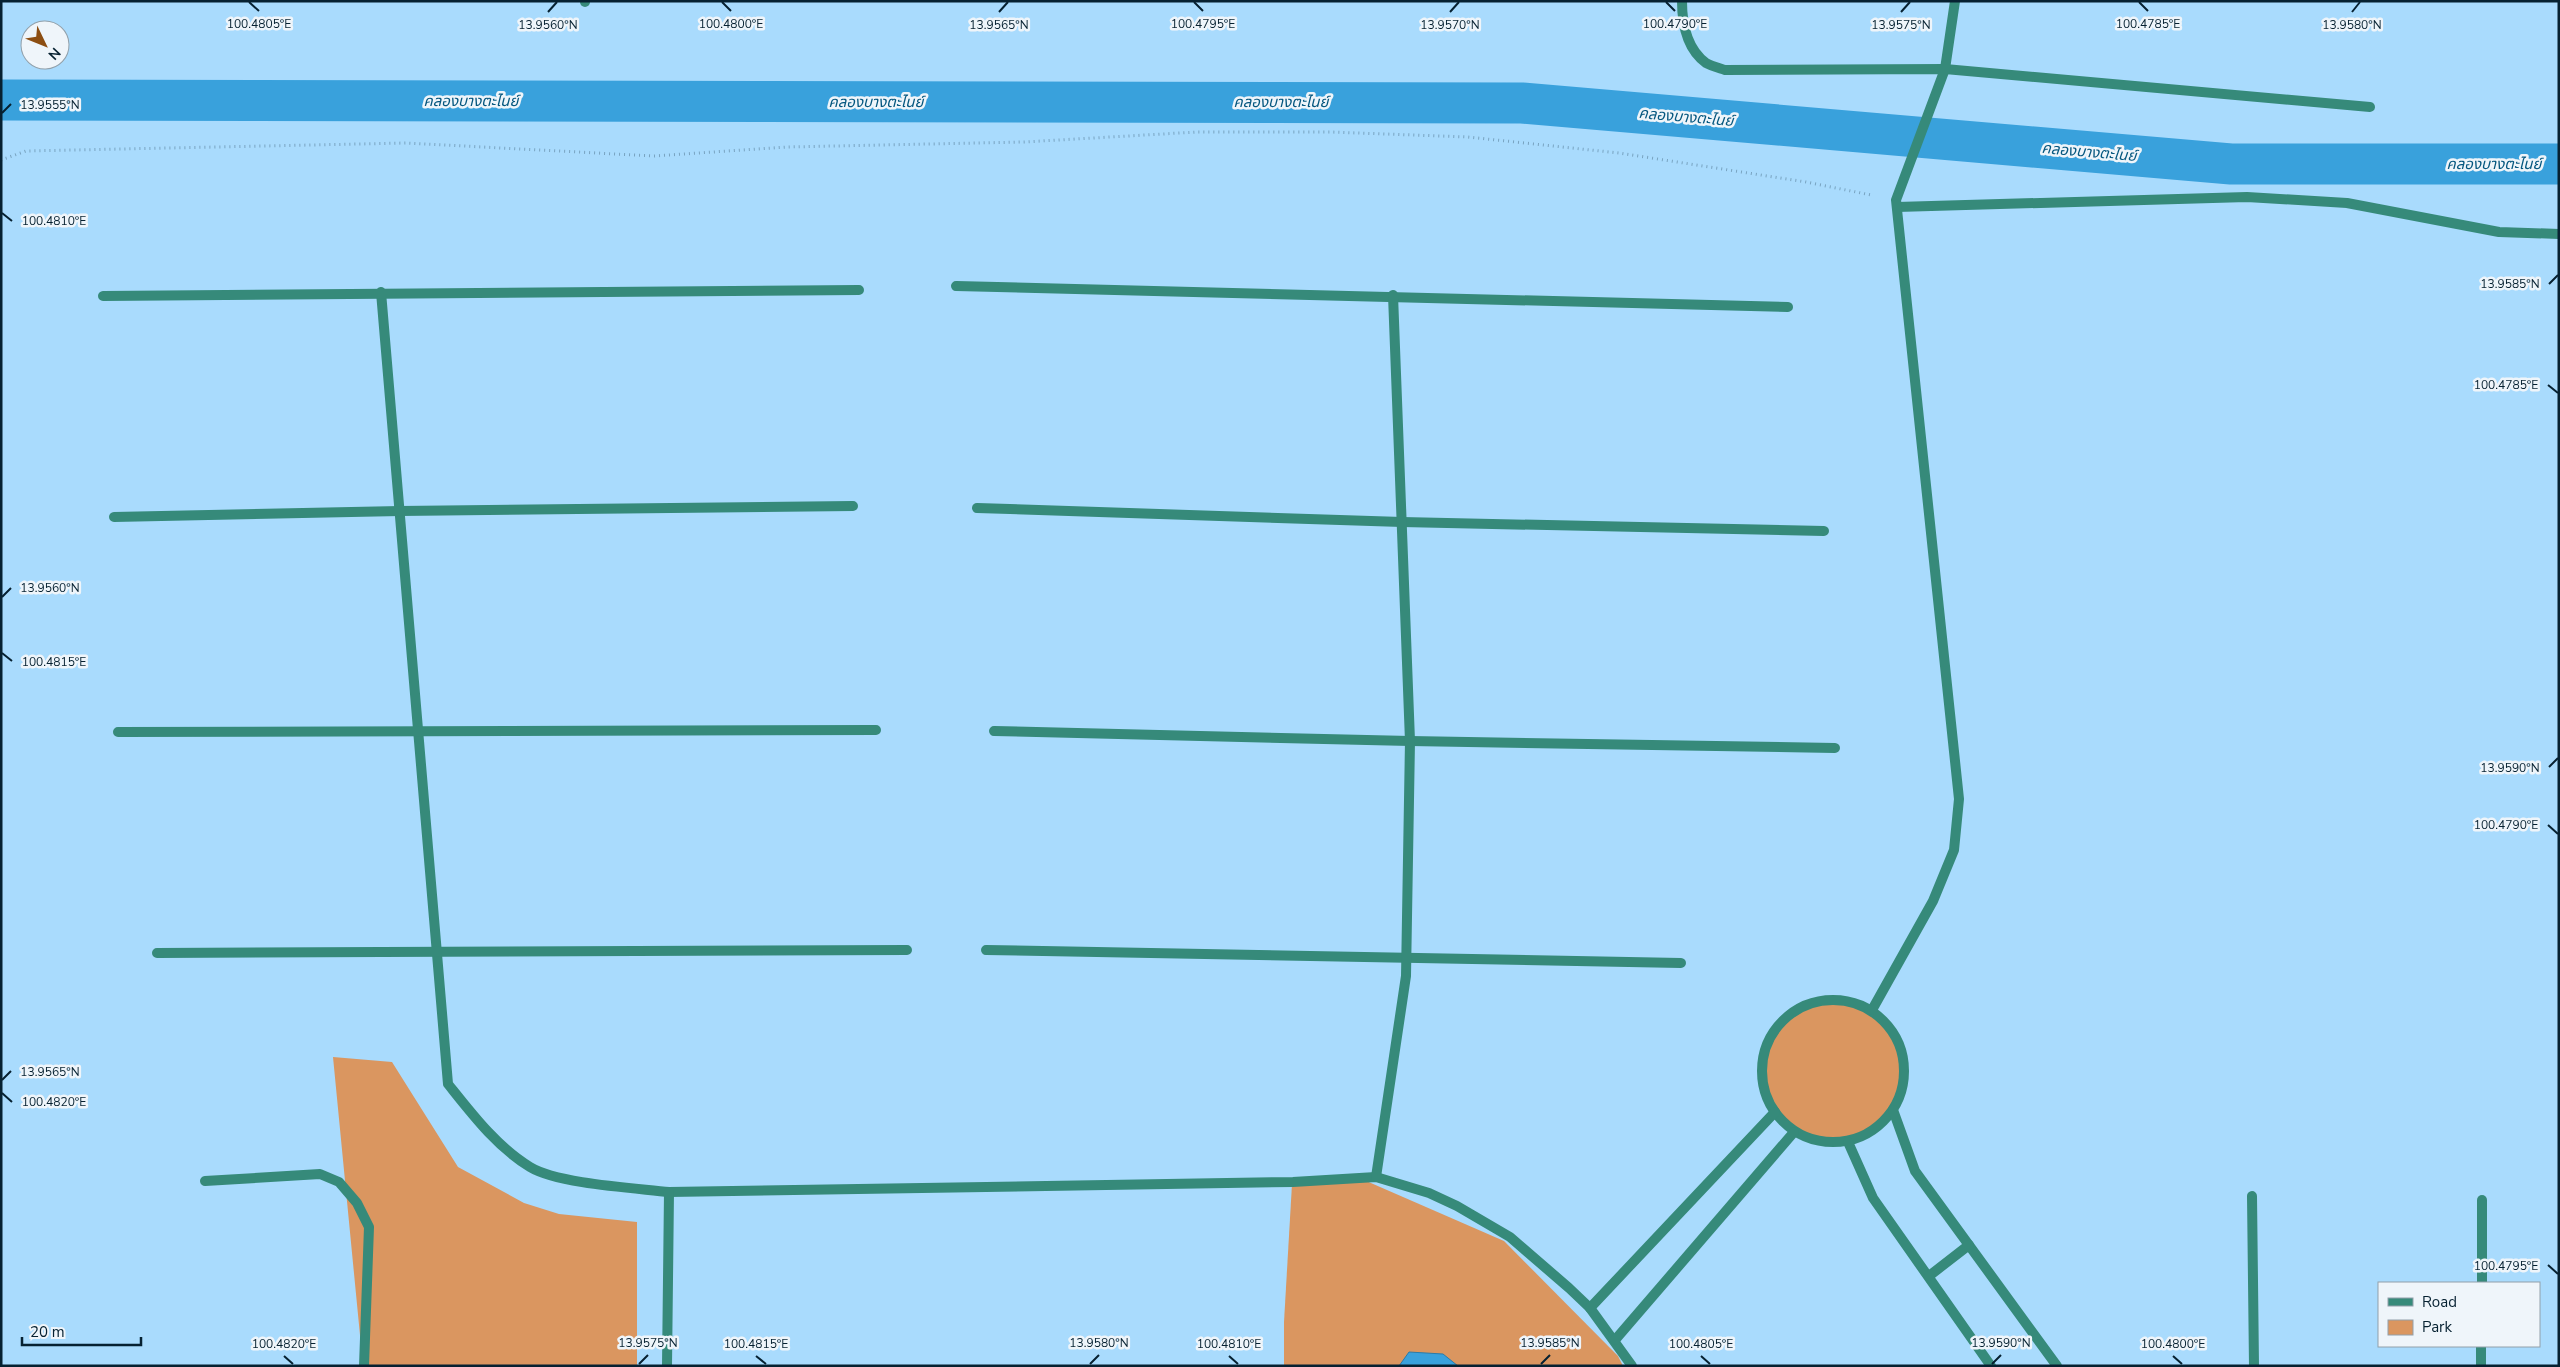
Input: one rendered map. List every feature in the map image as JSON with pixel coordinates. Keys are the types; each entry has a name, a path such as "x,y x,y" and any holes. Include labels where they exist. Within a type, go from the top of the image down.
{"street":[{"path":"1682,1 1682,20 1690,44 1706,63 1725,70 1945,69 2370,107"},
{"path":"1872,1010 1933,901 1954,850 1960,799 1896,203 1904,175 1945,69 1955,1"},
{"path":"1896,203 2247,197 2347,203 2500,232 2559,234"},
{"path":"956,286 1393,295 1788,306"},
{"path":"104,296 382,292 859,290"},
{"path":"382,292 448,1084 485,1130 531,1168 567,1179 669,1192 1293,1182 1376,1177 1429,1192 1510,1237 1590,1308 1632,1366"},
{"path":"1376,1177 1406,976 1410,741 1393,295"},
{"path":"114,517 400,511 853,506"},
{"path":"976,508 1402,522 1824,531"},
{"path":"118,732 876,730"},
{"path":"994,730 1410,741 1835,748"},
{"path":"157,953 907,950"},
{"path":"986,950 1681,963"},
{"path":"1845,1000 1872,1010 1892,1032 1903,1056 1903,1084 1893,1110 1874,1130 1848,1142 1822,1142 1794,1132 1775,1112 1763,1088 1764,1060 1772,1033 1791,1014 1817,1001 1845,1000"},
{"path":"1893,1110 1915,1171 2056,1366"},
{"path":"1590,1308 1775,1112"},
{"path":"1615,1340 1794,1132"},
{"path":"1848,1142 1873,1198 1990,1366"},
{"path":"205,1181 320,1174 339,1182 357,1202 369,1227 364,1366"},
{"path":"667,1366 669,1192"},
{"path":"2252,1196 2254,1366"},
{"path":"2482,1200 2482,1282"},
{"path":"1929,1276 1969,1245"},
{"path":"2481,1366 2482,1347"}],"path":[{"path":"1,160 26,151 406,143 654,156 787,147 1024,142 1196,132 1330,132 1468,137 1619,153 1806,182 1896,203"}],"green space":[{"path":"1833,1000 1860,1006 1872,1012 1883,1021 1892,1032 1898,1044 1904,1071 1898,1098 1892,1110 1883,1121 1872,1130 1860,1136 1833,1142 1806,1136 1794,1130 1783,1121 1774,1110 1768,1098 1762,1071 1768,1044 1774,1032 1783,1021 1794,1012 1806,1006"},
{"path":"333,1057 392,1062 458,1167 524,1203 559,1214 637,1222 637,1366 363,1366"},
{"path":"1364,1180 1504,1241 1618,1356 1623,1366 1284,1366 1284,1322 1292,1184"}],"water":[{"path":"1409,1352 1443,1354 1458,1366 1399,1366"}],"waterway":[{"name":"คลองบางตะไนย์","path":"1,100 1522,103 2231,164 2559,164"}]}
